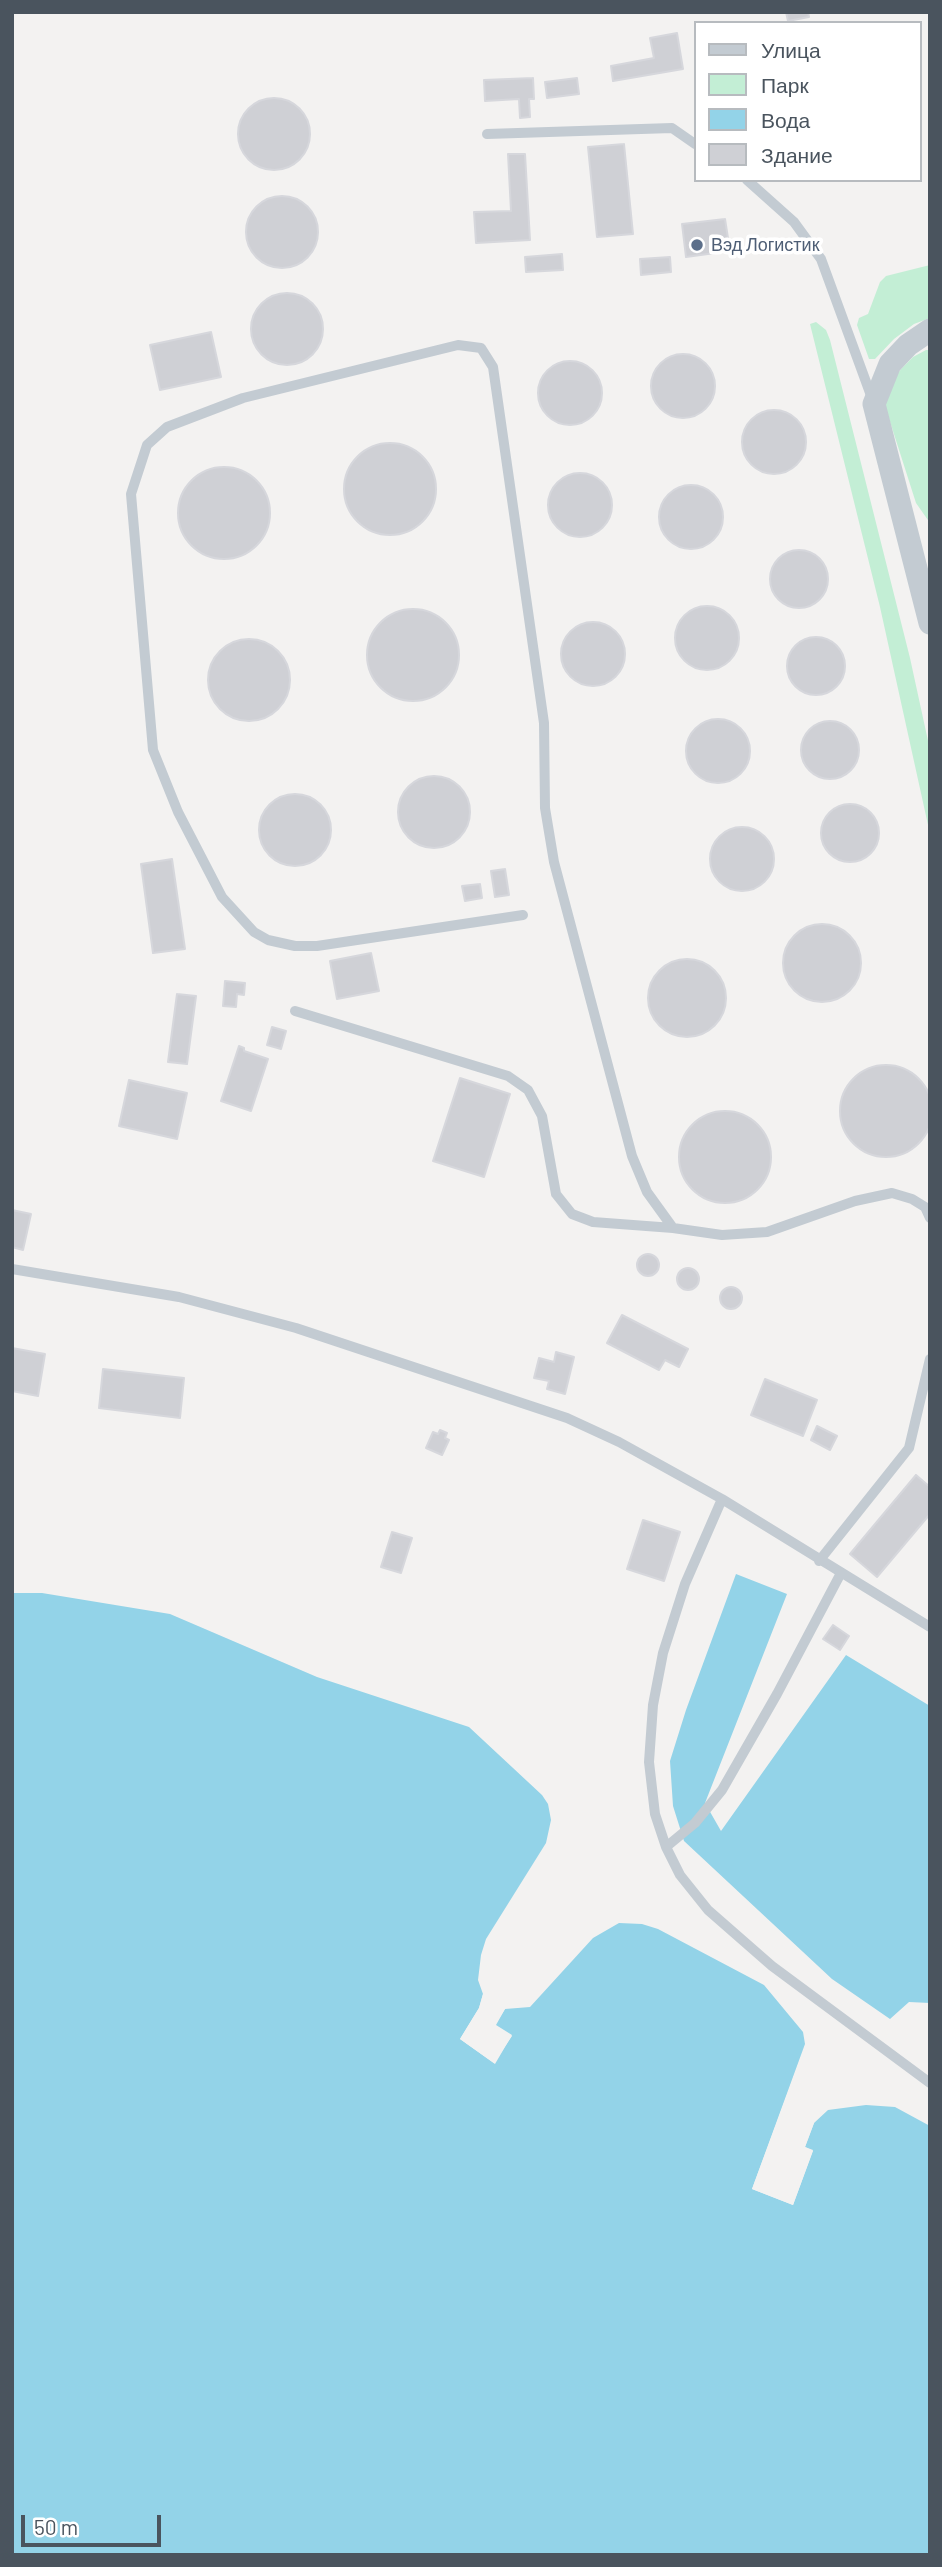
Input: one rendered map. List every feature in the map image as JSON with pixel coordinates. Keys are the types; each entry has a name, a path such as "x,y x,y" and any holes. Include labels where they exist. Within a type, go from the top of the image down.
{"street":[{"path":"930,330 908,345 890,364 874,404 930,623"}],"lane":[{"path":"487,134 672,128 694,143"},
{"path":"749,182 794,222 821,259 874,404"},
{"path":"523,915 317,946 295,946 268,940 254,932 222,897 178,812 153,750 131,494 147,445 166,427 243,398 458,345 481,348 493,367 544,723 545,808 554,862 632,1156 647,1192 673,1228"},
{"path":"295,1011 508,1076 528,1090 542,1116 556,1194 572,1214 593,1222 673,1228 723,1236 767,1232 855,1201 892,1193 912,1199 925,1207 930,1218"},
{"path":"12,1269 178,1297 296,1328 567,1418 595,1430 722,1499 930,1627"},
{"path":"820,1561 909,1448 930,1359"},
{"path":"722,1499 685,1584 663,1653 653,1705 649,1762 655,1814 666,1847 680,1875 708,1910 772,1966 930,2082"},
{"path":"666,1847 695,1824 722,1790 841,1573"}],"green space":[{"path":"930,265 930,318 914,324 894,339 875,359 869,359 857,325 859,318 868,314 880,282 886,276"},
{"path":"816,322 826,330 830,340 910,658 930,750 930,834 880,607 810,324"},
{"path":"930,350 930,523 916,503 885,406 889,386 901,369 913,357"}],"water":[{"path":"736,1574 787,1594 705,1803 721,1831 846,1655 930,1706 930,2003 909,2002 890,2019 832,1979 684,1841 673,1806 670,1761"},
{"path":"12,1593 42,1593 170,1614 317,1677 469,1727 542,1795 548,1804 551,1820 546,1843 486,1939 478,1980 483,1994 479,2008 460,2039 494,2063 512,2036 495,2025 505,2009 530,2007 593,1938 619,1923 642,1924 658,1929 764,1985 803,2032 805,2044 752,2189 793,2205 813,2151 805,2147 814,2123 828,2110 866,2105 895,2107 930,2126 930,2555 12,2555"}],"pier":[{"path":"483,1994 486,1996 483,2010 465,2038 494,2059 507,2037 492,2025 502,2007 505,2009 496,2025 512,2035 495,2064 460,2039 479,2008"},
{"path":"801,2057 804,2059 756,2187 791,2201 809,2152 803,2150 802,2146 811,2122 814,2123 805,2147 813,2150 793,2205 752,2189"}],"building":[{"path":"786,12 808,12 809,17 788,21"},
{"path":"677,33 683,69 613,81 611,66 654,58 650,38"},
{"path":"533,78 534,99 529,99 530,117 520,118 519,99 485,101 484,80"},
{"path":"577,78 579,94 547,98 545,82"},
{"path":"274,98 288,101 300,108 307,120 310,134 307,148 300,160 288,167 274,170 260,167 248,160 241,148 238,134 241,120 248,108 260,101"},
{"path":"624,144 633,234 597,237 588,147"},
{"path":"508,154 525,154 530,240 476,243 474,212 511,211"},
{"path":"282,196 296,199 308,206 315,218 318,232 315,246 308,258 296,265 282,268 268,265 256,258 249,246 246,232 249,218 256,206 268,199"},
{"path":"725,219 730,251 686,257 682,224"},
{"path":"562,254 563,270 526,272 525,257"},
{"path":"670,257 671,272 641,275 640,259"},
{"path":"287,293 301,296 313,303 320,315 323,329 320,343 313,355 301,362 287,365 273,362 261,355 254,343 251,329 254,315 261,303 273,296"},
{"path":"211,332 221,377 160,390 150,345"},
{"path":"683,354 701,360 709,368 715,386 709,404 701,412 683,418 665,412 657,404 651,386 657,368 665,360"},
{"path":"570,361 588,367 596,375 602,393 596,411 588,419 570,425 552,419 544,411 538,393 544,375 552,367"},
{"path":"774,410 792,416 800,424 806,442 800,460 792,468 774,474 756,468 748,460 742,442 748,424 756,416"},
{"path":"390,443 407,447 422,457 432,472 436,489 432,506 422,521 407,531 390,535 373,531 358,521 348,506 344,489 348,472 358,457 373,447"},
{"path":"224,467 241,471 256,481 266,496 270,513 266,530 256,545 241,555 224,559 207,555 192,545 182,530 178,513 182,496 192,481 207,471"},
{"path":"580,473 598,479 606,487 612,505 606,523 598,531 580,537 562,531 554,523 548,505 554,487 562,479"},
{"path":"691,485 709,491 717,499 723,517 717,535 709,543 691,549 673,543 665,535 659,517 665,499 673,491"},
{"path":"799,550 820,558 828,579 820,600 799,608 778,600 770,579 778,558"},
{"path":"707,606 725,612 733,620 739,638 733,656 725,664 707,670 689,664 681,656 675,638 681,620 689,612"},
{"path":"413,609 430,613 445,623 455,638 459,655 455,672 445,687 430,697 413,701 396,697 381,687 371,672 367,655 371,638 381,623 396,613"},
{"path":"593,622 611,628 619,636 625,654 619,672 611,680 593,686 575,680 567,672 561,654 567,636 575,628"},
{"path":"816,637 837,645 845,666 837,687 816,695 795,687 787,666 795,645"},
{"path":"249,639 265,642 278,651 287,664 290,680 287,696 278,709 265,718 249,721 233,718 220,709 211,696 208,680 211,664 220,651 233,642"},
{"path":"718,719 736,725 744,733 750,751 744,769 736,777 718,783 700,777 692,769 686,751 692,733 700,725"},
{"path":"830,721 851,729 859,750 851,771 830,779 809,771 801,750 809,729"},
{"path":"441,776 460,786 468,798 468,826 460,838 448,846 427,848 408,838 400,826 398,805 408,786 420,778"},
{"path":"302,794 321,804 329,816 329,844 321,856 309,864 288,866 269,856 261,844 259,823 269,804 281,796"},
{"path":"850,804 871,812 879,833 871,854 850,862 829,854 821,833 829,812"},
{"path":"742,827 760,833 768,841 774,859 768,877 760,885 742,891 724,885 716,877 710,859 716,841 724,833"},
{"path":"172,859 185,949 153,953 141,864"},
{"path":"505,869 509,895 495,897 491,871"},
{"path":"480,884 482,898 465,901 462,886"},
{"path":"822,924 837,927 854,941 861,963 858,978 844,995 822,1002 807,999 790,985 783,963 786,948 800,931"},
{"path":"371,953 379,991 337,999 330,961"},
{"path":"687,959 702,962 719,976 726,998 723,1013 709,1030 687,1037 672,1034 655,1020 648,998 651,983 665,966"},
{"path":"225,981 245,983 244,995 237,994 236,1007 223,1006"},
{"path":"177,994 196,996 187,1064 168,1062"},
{"path":"272,1027 286,1031 281,1049 267,1045"},
{"path":"239,1046 244,1048 244,1051 268,1059 251,1111 221,1101"},
{"path":"886,1065 904,1069 919,1078 928,1093 932,1111 928,1129 919,1144 904,1153 886,1157 868,1153 853,1144 844,1129 840,1111 844,1093 853,1078 868,1069"},
{"path":"460,1078 510,1094 484,1177 433,1161"},
{"path":"129,1080 187,1093 177,1139 119,1126"},
{"path":"725,1111 743,1114 758,1124 768,1139 771,1157 768,1175 758,1190 743,1200 725,1203 707,1200 692,1190 682,1175 679,1157 682,1139 692,1124 707,1114"},
{"path":"12,1210 31,1214 23,1250 12,1247"},
{"path":"644,1254 652,1254 659,1261 659,1269 652,1276 644,1276 637,1269 637,1261"},
{"path":"684,1268 692,1268 699,1275 699,1283 692,1290 684,1290 677,1283 677,1275"},
{"path":"727,1287 735,1287 742,1294 742,1302 735,1309 727,1309 720,1302 720,1294"},
{"path":"622,1315 688,1349 679,1367 665,1360 659,1370 607,1343"},
{"path":"12,1348 45,1354 38,1396 12,1391"},
{"path":"556,1352 574,1357 565,1394 547,1389 549,1381 534,1378 539,1358 554,1362"},
{"path":"103,1369 184,1378 180,1418 99,1408"},
{"path":"765,1379 817,1400 803,1436 751,1415"},
{"path":"817,1426 837,1436 830,1450 811,1440"},
{"path":"440,1430 447,1433 445,1438 449,1440 442,1455 426,1448 433,1432 438,1434"},
{"path":"916,1475 930,1487 930,1514 877,1577 850,1554"},
{"path":"643,1520 680,1532 664,1581 627,1569"},
{"path":"392,1532 412,1538 401,1573 381,1567"},
{"path":"833,1625 849,1636 840,1650 823,1639"}],"place":[{"name":"Вэд Логистик","path":"697,245"}]}
